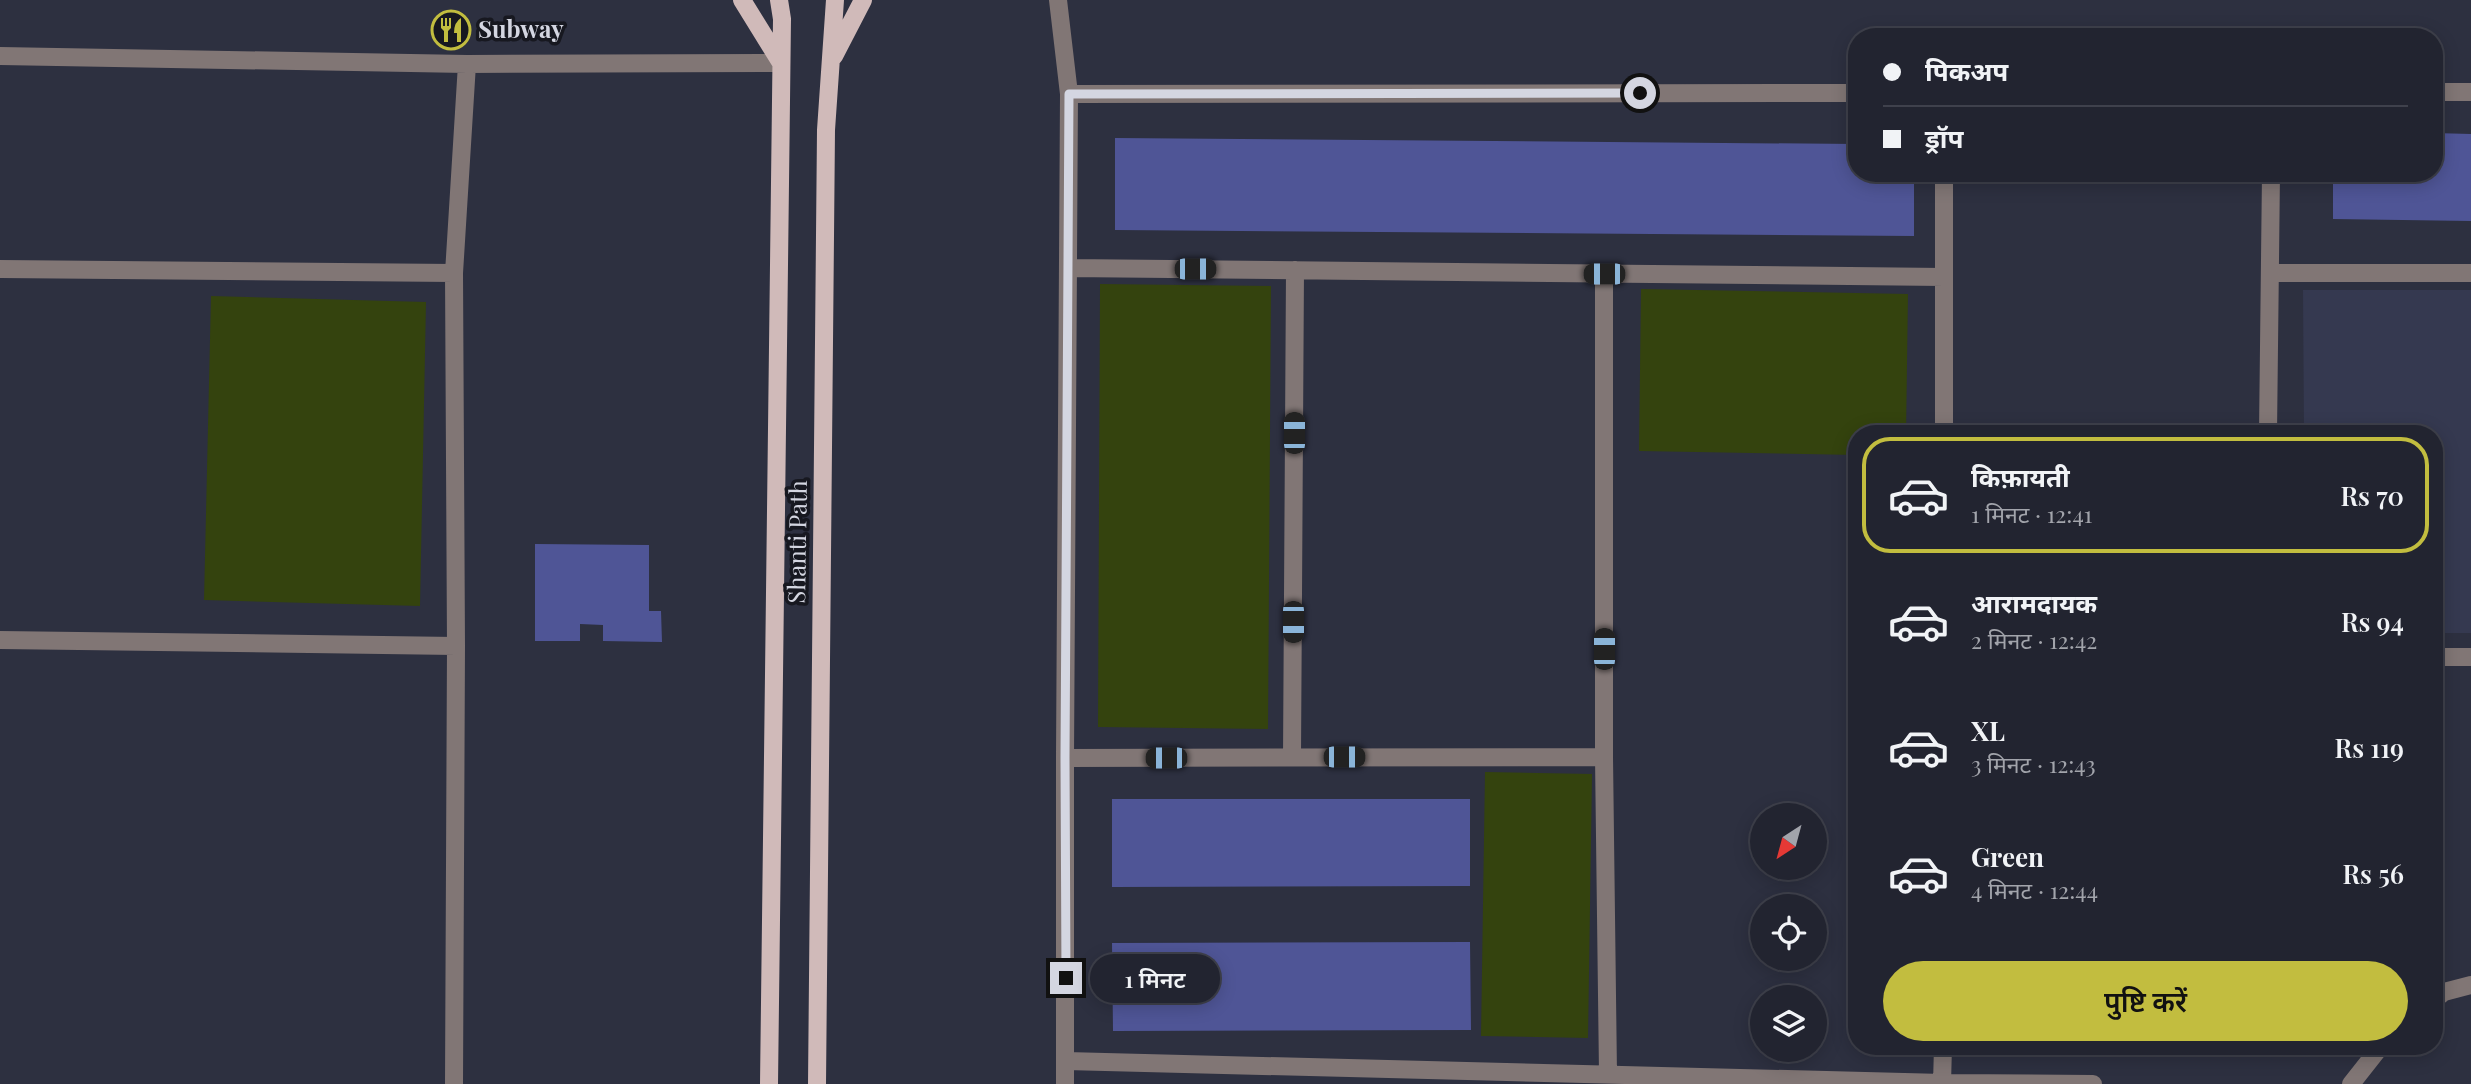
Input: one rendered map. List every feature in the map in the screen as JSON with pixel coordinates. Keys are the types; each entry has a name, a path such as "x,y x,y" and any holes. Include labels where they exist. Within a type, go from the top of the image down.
{"main road":[{"path":"742,0 781,63"},
{"name":"Shanti Path","path":"769,1084 781,63 779,0"},
{"name":"Shanti Path","path":"817,1084 826,130 835,0"},
{"path":"831,62 863,0"}],"street":[{"path":"1058,0 1069,94 1065,1084"},
{"path":"0,56 467,64 781,63"},
{"path":"454,1084 454,273 467,64"},
{"path":"2443,92 2471,92"},
{"path":"1069,94 1848,93"},
{"path":"1944,182 1944,425"},
{"path":"2268,425 2271,182"},
{"path":"1069,268 1944,277"},
{"path":"0,269 454,273"},
{"path":"1292,757 1295,270"},
{"path":"2270,273 2471,273"},
{"path":"1604,274 1604,757 1608,1074"},
{"path":"0,640 456,646"},
{"path":"2443,657 2471,657"},
{"path":"1065,758 1604,757"},
{"path":"2443,993 2471,985"},
{"path":"1942,1083 1943,1055"},
{"path":"2351,1084 2374,1055"},
{"path":"1066,1061 1942,1083 2092,1084"}],"shaded area":[{"path":"2303,290 2471,290 2471,633 2443,633 2443,425 2304,425"}],"green space":[{"path":"1100,284 1271,286 1268,729 1098,727"},
{"path":"1641,289 1908,294 1906,425 1848,425 1848,455 1639,451"},
{"path":"211,296 426,302 420,606 204,600"},
{"path":"1485,772 1592,774 1588,1038 1481,1036"}],"building":[{"path":"2443,133 2471,134 2471,221 2333,219 2333,182 2443,182"},
{"path":"1115,138 1848,144 1848,182 1914,182 1914,236 1115,230"},
{"path":"535,544 649,545 649,611 661,611 662,642 603,641 603,625 580,624 580,641 535,641"},
{"path":"1112,799 1470,799 1470,886 1112,887"},
{"path":"1470,942 1471,1030 1113,1031 1112,943"}],"place":[{"name":"Subway","path":"451,30"}],"route":[{"path":"1066,978 1069,94 1640,93"}]}
